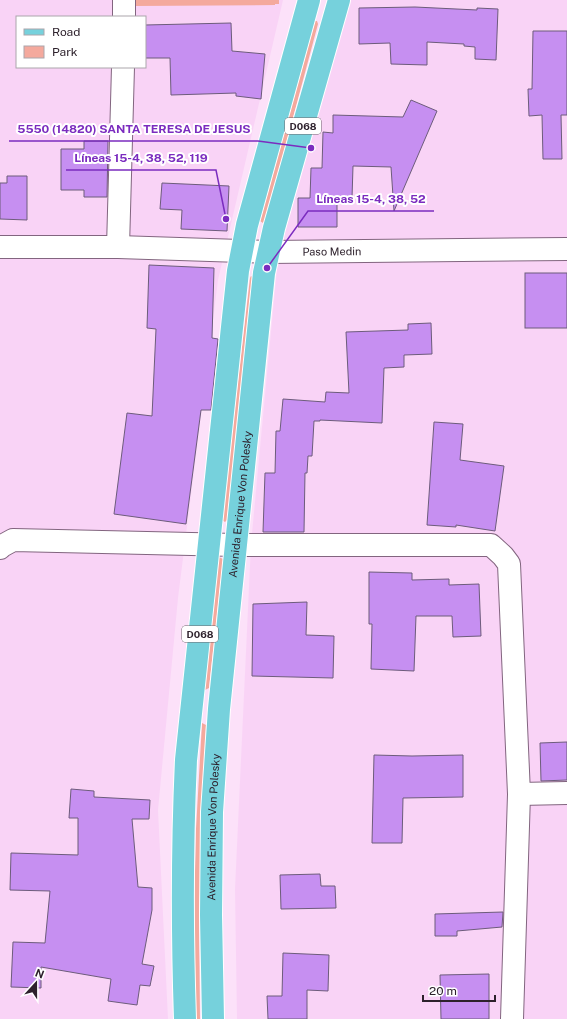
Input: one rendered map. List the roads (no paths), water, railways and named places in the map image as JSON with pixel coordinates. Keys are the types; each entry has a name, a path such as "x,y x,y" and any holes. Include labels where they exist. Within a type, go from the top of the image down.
{"main road":[{"name":"D068","path":"185,1019 182,924 186,760 237,279 241,250 309,0"},
{"name":"Avenida Enrique Von Polesky","path":"213,1019 211,915 212,812 219,709 264,273 270,252 274,228 339,0"},
{"path":"192,705 219,709"}],"street":[{"path":"124,0 124,16"},
{"path":"118,247 123,68"},
{"name":"Paso Medin","path":"0,247 118,247 270,252 567,249"},
{"path":"0,548 13,540 236,545 491,545 504,556 509,564 519,794 512,1019"},
{"path":"519,794 567,793"}],"place":[{"name":"5550 (14820) SANTA TERESA DE JESUS","path":"311,148"},
{"name":"Líneas 15-4, 38, 52, 119","path":"226,219"},
{"name":"Líneas 15-4, 38, 52","path":"267,268"}]}
